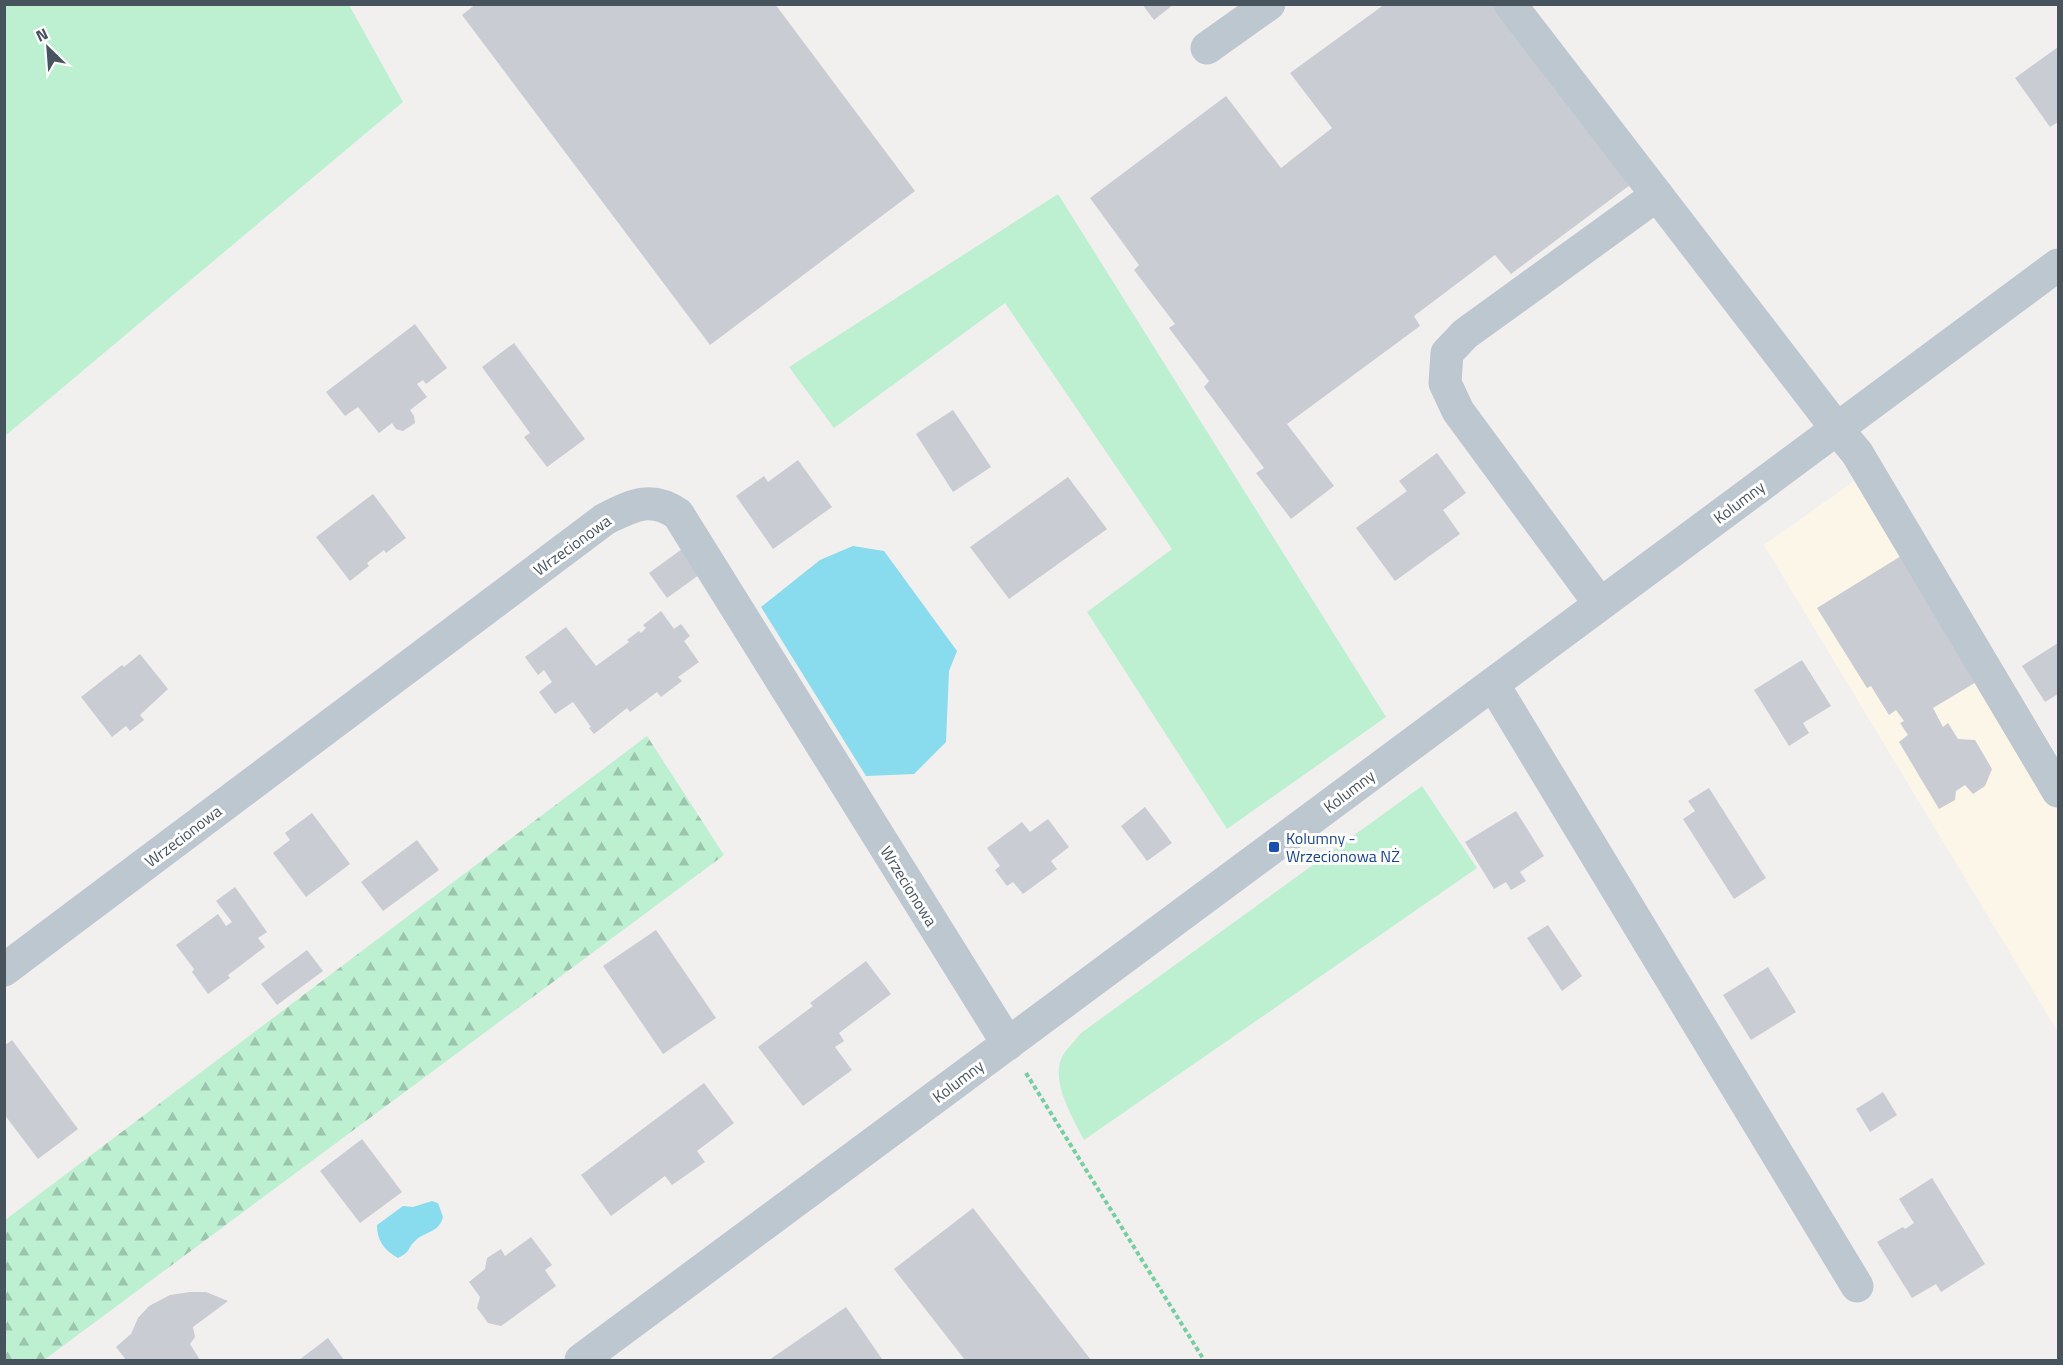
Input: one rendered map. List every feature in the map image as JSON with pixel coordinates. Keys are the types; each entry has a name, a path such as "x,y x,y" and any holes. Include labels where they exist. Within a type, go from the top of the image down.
{"street":[{"path":"1207,48 1269,4"},
{"path":"1510,4 1857,453 2058,791"},
{"path":"1600,604 1458,411 1445,383 1447,353 1466,334 1657,195"},
{"name":"Kolumny","path":"581,1360 2058,265"},
{"name":"Wrzecionowa","path":"4,970 605,519 631,507 650,504 666,506 678,514 1008,1044"},
{"path":"1492,684 1857,1286"}],"path":[{"path":"1008,1044 1204,1360"}],"shaded area":[{"path":"1881,462 2058,757 2058,1032 1764,545"}],"green space":[{"path":"5,4 349,5 403,102 5,436"},
{"path":"1058,194 1386,717 1227,829 1087,612 1172,549 1005,303 834,428 789,367"},
{"path":"647,736 724,855 44,1360 5,1360 5,1220"},
{"path":"1422,786 1477,868 1084,1140 1064,1099 1059,1076 1059,1065 1063,1055 1081,1033"}],"water":[{"path":"853,546 884,551 957,651 949,671 946,742 914,774 866,776 761,607 820,560"},
{"path":"432,1201 438,1203 443,1217 438,1226 419,1238 398,1258 389,1252 380,1240 377,1225 403,1206 413,1207"}],"building":[{"path":"476,4 775,4 915,191 710,345 462,15"},
{"path":"1142,4 1174,4 1154,20"},
{"path":"1385,4 1495,4 1630,185 1511,274 1495,255 1414,316 1420,326 1287,424 1334,486 1291,519 1256,473 1264,468 1204,387 1209,381 1169,328 1175,324 1134,270 1139,265 1090,198 1226,96 1281,168 1332,128 1290,73"},
{"path":"2058,47 2058,122 2050,127 2015,78"},
{"path":"415,324 447,368 426,384 423,380 417,384 427,397 410,410 415,423 403,431 396,429 392,423 379,433 358,407 345,416 326,392"},
{"path":"514,343 585,439 547,467 524,437 530,433 482,367"},
{"path":"953,410 991,467 953,492 916,434"},
{"path":"1437,453 1466,493 1443,510 1460,534 1395,581 1356,528 1407,491 1399,481"},
{"path":"798,460 832,507 773,549 736,496 764,476 768,482"},
{"path":"1068,477 1107,529 1009,599 970,547"},
{"path":"373,494 406,538 386,553 384,550 367,563 369,566 350,581 316,537"},
{"path":"682,549 699,575 667,598 649,573"},
{"path":"1901,556 1978,681 1933,708 1943,727 1948,723 1958,739 1975,740 1992,769 1985,786 1973,794 1965,785 1956,791 1955,800 1939,809 1899,742 1908,735 1900,723 1904,721 1896,710 1889,715 1871,686 1867,688 1817,608"},
{"path":"661,611 674,629 681,624 690,636 684,641 699,662 678,677 682,681 661,697 657,692 630,712 627,708 594,734 573,702 555,714 539,692 552,682 544,670 538,675 525,657 566,627 596,666 629,642 627,640 639,631 641,633 646,628 643,625"},
{"path":"2058,643 2058,694 2045,702 2022,666"},
{"path":"140,654 168,689 140,715 144,720 130,731 126,726 112,737 81,697"},
{"path":"1802,660 1831,706 1803,723 1809,733 1789,746 1754,690"},
{"path":"1709,788 1766,878 1734,899 1683,819 1695,811 1688,801"},
{"path":"1145,807 1172,843 1147,861 1121,826"},
{"path":"1516,811 1544,856 1520,872 1526,881 1511,890 1506,882 1494,889 1465,842"},
{"path":"312,813 350,864 306,897 273,853 290,840 285,833"},
{"path":"1048,819 1069,847 1051,861 1057,869 1023,894 1013,882 1007,886 995,870 1000,866 987,848 1022,822 1030,832"},
{"path":"417,840 439,870 383,911 361,882"},
{"path":"235,887 267,932 258,938 265,947 228,975 230,978 208,994 192,972 194,969 176,945 218,914 226,926 232,922 216,901"},
{"path":"1548,925 1582,976 1562,991 1527,938"},
{"path":"656,930 716,1018 663,1054 603,966"},
{"path":"307,950 323,971 277,1005 261,984"},
{"path":"866,961 891,994 839,1033 844,1041 835,1047 852,1070 803,1106 758,1047 813,1006 810,1003"},
{"path":"1768,967 1796,1012 1751,1040 1723,995"},
{"path":"12,1040 78,1129 38,1159 4,1114 4,1046"},
{"path":"704,1083 734,1123 697,1151 705,1162 672,1185 665,1176 611,1216 581,1175"},
{"path":"1883,1092 1897,1115 1870,1132 1856,1109"},
{"path":"362,1139 402,1192 360,1223 320,1171"},
{"path":"1932,1178 1985,1264 1941,1292 1936,1284 1912,1298 1877,1242 1914,1223 1899,1199"},
{"path":"973,1208 1091,1360 965,1360 894,1269"},
{"path":"531,1237 552,1265 545,1270 556,1286 501,1326 488,1323 477,1308 480,1297 469,1282 485,1269 487,1258 501,1249 505,1256"},
{"path":"206,1292 228,1301 193,1327 195,1337 190,1344 200,1360 126,1360 116,1347 131,1334 138,1318 149,1306 170,1295"},
{"path":"846,1307 882,1359 769,1360"},
{"path":"328,1338 344,1360 299,1360"}],"place":[{"name":"Kolumny - Wrzecionowa NŻ","path":"1274,847"}]}
